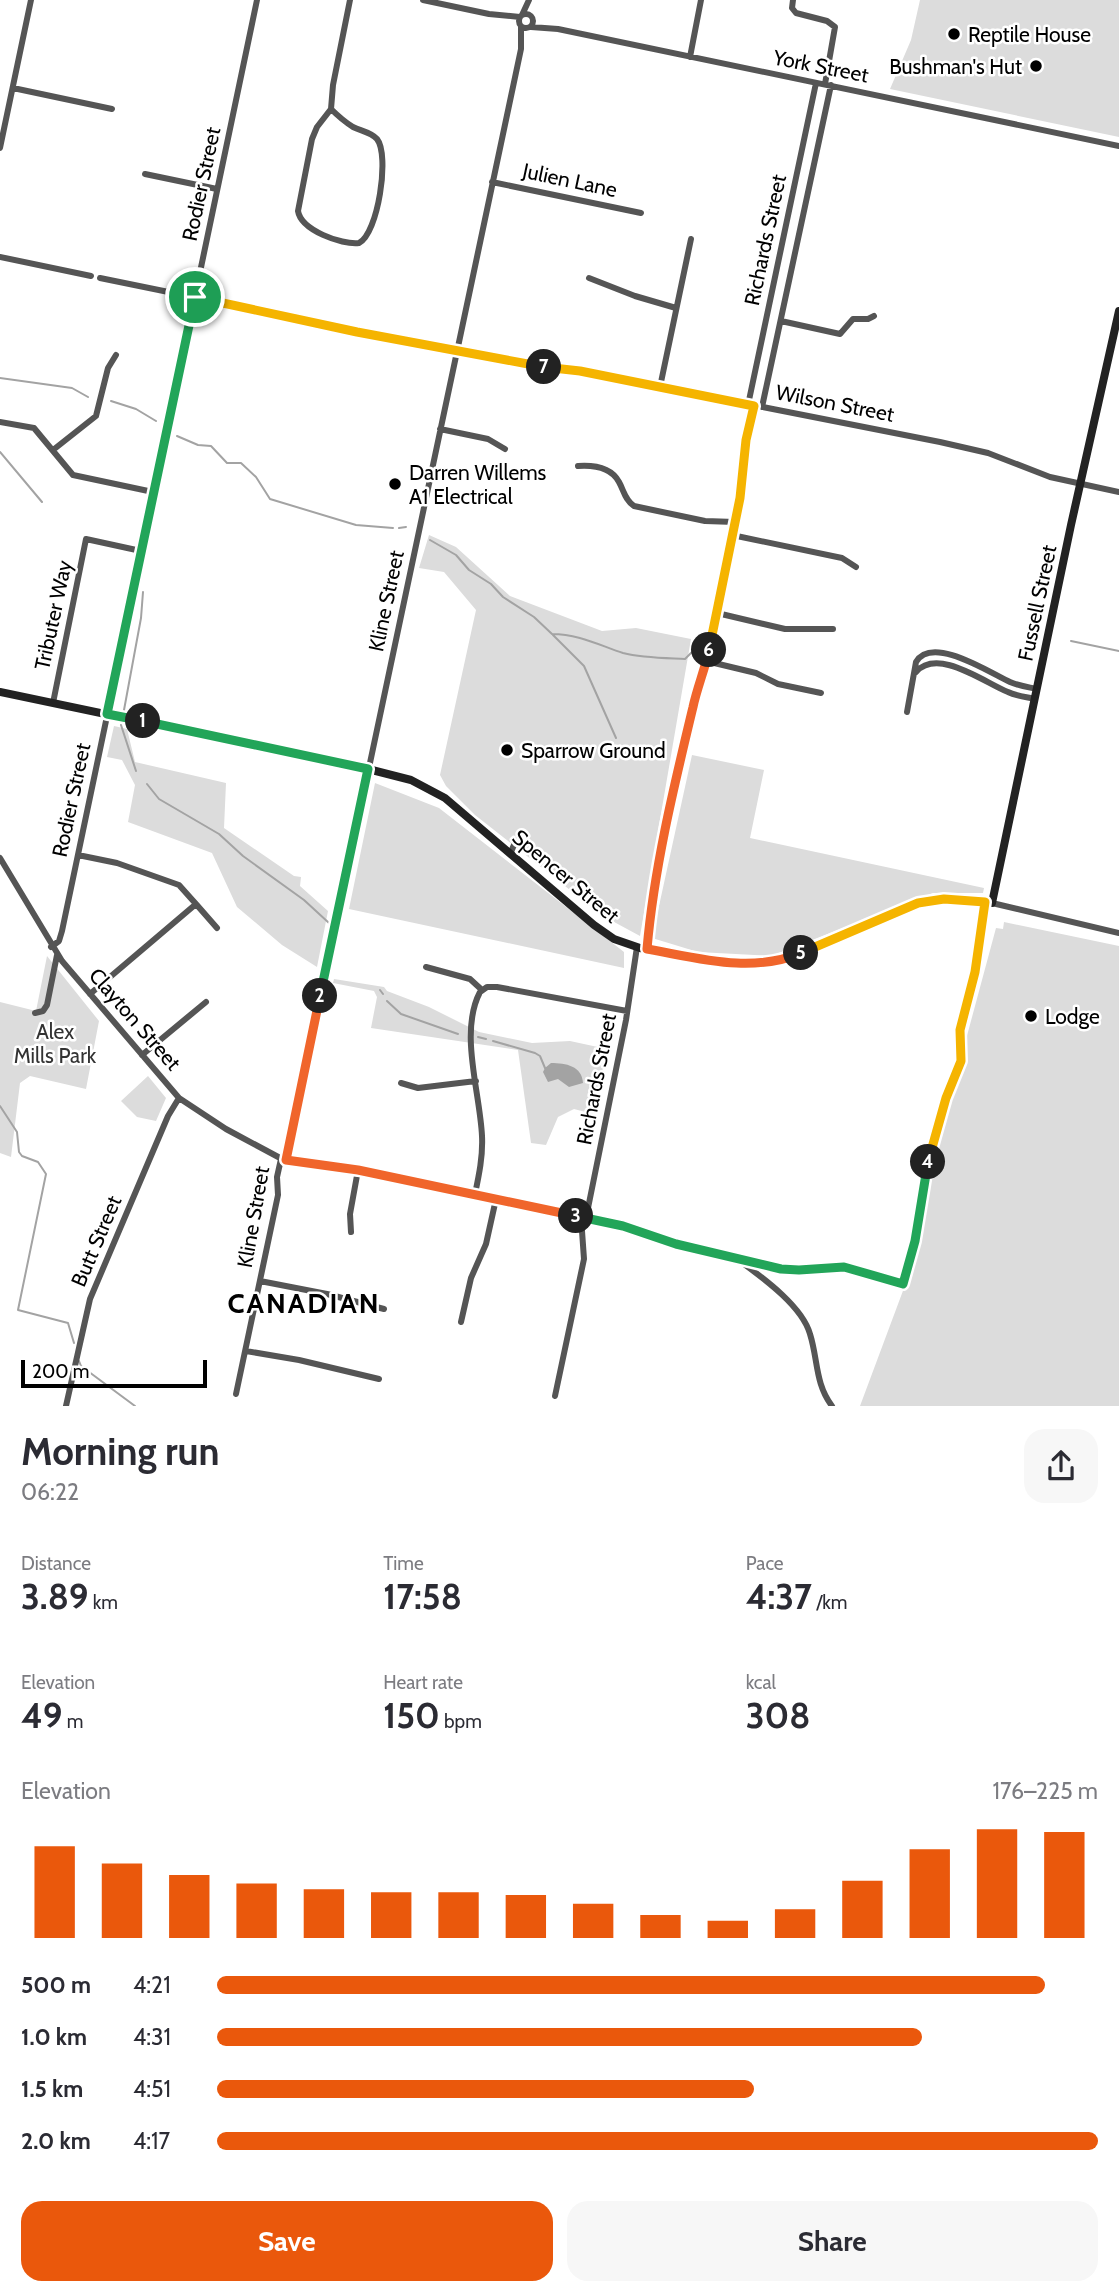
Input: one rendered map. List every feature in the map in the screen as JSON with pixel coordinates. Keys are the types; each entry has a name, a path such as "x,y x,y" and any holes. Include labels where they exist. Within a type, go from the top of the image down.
{"street":[{"path":"0,148 31,0"},
{"name":"Rodier Street","path":"51,947 60,938 257,0"},
{"path":"331,109 353,127 373,135 382,150 374,221 369,235 357,243 311,229 302,223 298,215 312,139 331,109 332,85 350,0"},
{"path":"423,0 489,14 521,16 531,0"},
{"path":"531,0 532,17"},
{"path":"689,57 701,0"},
{"name":"Richards Street","path":"762,407 828,85 836,33 832,24 797,14 792,8 793,0"},
{"path":"489,14 520,26"},
{"name":"York Street","path":"521,16 532,17 558,29"},
{"name":"Kline Street","path":"521,16 521,48"},
{"name":"Kline Street","path":"236,1394 278,1195 277,1177 368,769 521,48 533,23 532,17"},
{"name":"York Street","path":"520,26 558,29 1119,146"},
{"name":"Richards Street","path":"647,949 665,838 693,707 717,613 735,522 751,405 816,83"},
{"path":"13,88 112,109"},
{"path":"145,174 217,190"},
{"name":"Julien Lane","path":"492,182 641,213"},
{"path":"660,387 691,239"},
{"path":"0,257 91,276"},
{"name":"Wilson Street","path":"100,278 527,366 580,371 982,451 1039,474 1119,492"},
{"path":"589,278 676,308"},
{"name":"Fussell Street","path":"735,1258 792,1270 844,1267 903,1284 915,1241 931,1150 946,1098 961,1061 960,1030 975,972 1119,311"},
{"path":"781,321 840,334 853,319 869,319 874,316"},
{"path":"53,450 96,416 108,368 116,355"},
{"path":"0,422 33,427 73,475 153,492"},
{"path":"440,429 488,439 505,449"},
{"path":"578,466 597,466 613,474 634,506 705,521 735,522"},
{"path":"732,535 842,558 856,567"},
{"name":"Tributer Way","path":"52,702 86,539 141,551"},
{"path":"717,613 785,629 833,629"},
{"path":"907,712 916,663 920,656 950,655 968,660 1013,683 1037,689"},
{"path":"706,661 756,673 778,684 821,693"},
{"path":"914,678 917,670 925,666 952,666 964,669 1010,693 1035,699"},
{"name":"Spencer Street","path":"0,692 406,779 436,793 604,933 636,947 727,962 768,963 789,958 918,903 944,899 989,902 1119,933"},
{"path":"510,852 516,840"},
{"path":"78,855 117,863 179,885 217,928"},
{"name":"Clayton Street","path":"0,858 51,947 179,1098 226,1129 283,1159"},
{"path":"90,994 196,904"},
{"name":"Richards Street","path":"555,1396 584,1259 583,1217 627,1011 636,947"},
{"path":"35,1013 44,1011 47,1005 57,955"},
{"path":"426,967 470,979 482,990"},
{"path":"475,1194 482,1162 482,1136 471,1027 478,996 482,990 497,987 627,1011"},
{"path":"142,1055 206,1002"},
{"path":"401,1083 419,1088 476,1081"},
{"name":"Butt Street","path":"66,1406 90,1299 168,1116 179,1098"},
{"path":"283,1159 358,1170 583,1217 735,1258 775,1289 805,1323 821,1390 832,1406"},
{"path":"351,1232 350,1212 358,1170"},
{"path":"461,1322 471,1278 486,1244 496,1199"},
{"path":"260,1281 384,1309"},
{"path":"246,1350 379,1379"}],"green space":[{"path":"920,0 1119,0 1119,137 890,89 911,40"},
{"path":"429,535 456,547 510,596 602,631 636,628 691,639 640,936 603,916 475,815 446,786 440,775 476,610 444,572 419,568"},
{"path":"114,726 127,729 135,762 226,783 224,828 294,876 301,877 300,886 328,911 317,967 282,945 237,907 212,853 128,822 135,785 122,760 107,757"},
{"path":"692,755 764,770 750,838 984,888 983,893 933,893 771,956 698,952 652,938"},
{"path":"375,783 439,808 624,952 624,968 349,909"},
{"path":"1004,922 1119,946 1119,1406 860,1406 907,1280 947,1110 996,928 1003,929"},
{"name":"Alex Mills Park","path":"47,956 99,1021 86,1089 30,1076 20,1083 11,1157 0,1153 0,1002 36,1011"},
{"path":"334,979 384,987 387,991 429,1007 479,1032 532,1043 570,1041 607,1049 593,1114 574,1109 558,1117 546,1145 531,1143 518,1050 371,1028 377,997 374,991 333,983"},
{"path":"148,1076 166,1098 156,1121 137,1117 121,1101"}],"shaded area":[{"path":"551,1063 576,1069 583,1083 569,1087 558,1079 548,1082 543,1072"}],"waterway":[{"path":"0,378 72,388 88,397"},
{"path":"111,401 136,409 156,421"},
{"path":"177,436 198,445 211,446 227,463 241,463 256,477 270,499 356,525 393,528"},
{"path":"0,452 42,502"},
{"path":"399,528 406,527"},
{"path":"430,540 456,555 469,570 534,617 552,634 580,638 623,653 646,657 685,659 697,647"},
{"path":"124,710 141,618 143,592"},
{"path":"553,635 584,666 616,738"},
{"path":"1071,641 1119,651"},
{"path":"121,725 136,771"},
{"path":"147,784 159,799 219,834 243,856 304,900 329,923"},
{"path":"380,990 383,994"},
{"path":"387,1001 401,1014 458,1034"},
{"path":"478,1037 486,1039"},
{"path":"493,1041 535,1053 540,1056 545,1068"},
{"path":"0,1106 17,1132 19,1152 22,1156 38,1162 46,1174 18,1310 68,1323 74,1343"},
{"path":"79,1361 81,1366 135,1406"}],"place":[{"name":"Reptile House","path":"954,34"},
{"name":"Bushman's Hut","path":"1036,66"},
{"name":"Darren Willems A1 Electrical","path":"395,484"},
{"name":"Sparrow Ground","path":"507,750"},
{"name":"Lodge","path":"1031,1016"}],"district":[{"name":"CANADIAN","path":"304,1303"}],"route":[{"path":"195,297 527,366 580,371 754,406 746,440 740,498 711,643 693,707 659,869 647,949 736,964 768,963 789,958 918,903 944,899 985,902 975,972 960,1030 961,1061 946,1098 931,1150 915,1241 903,1284 844,1267 781,1269 653,1238 623,1226 358,1170 286,1160 368,769 107,714 195,297"}]}
